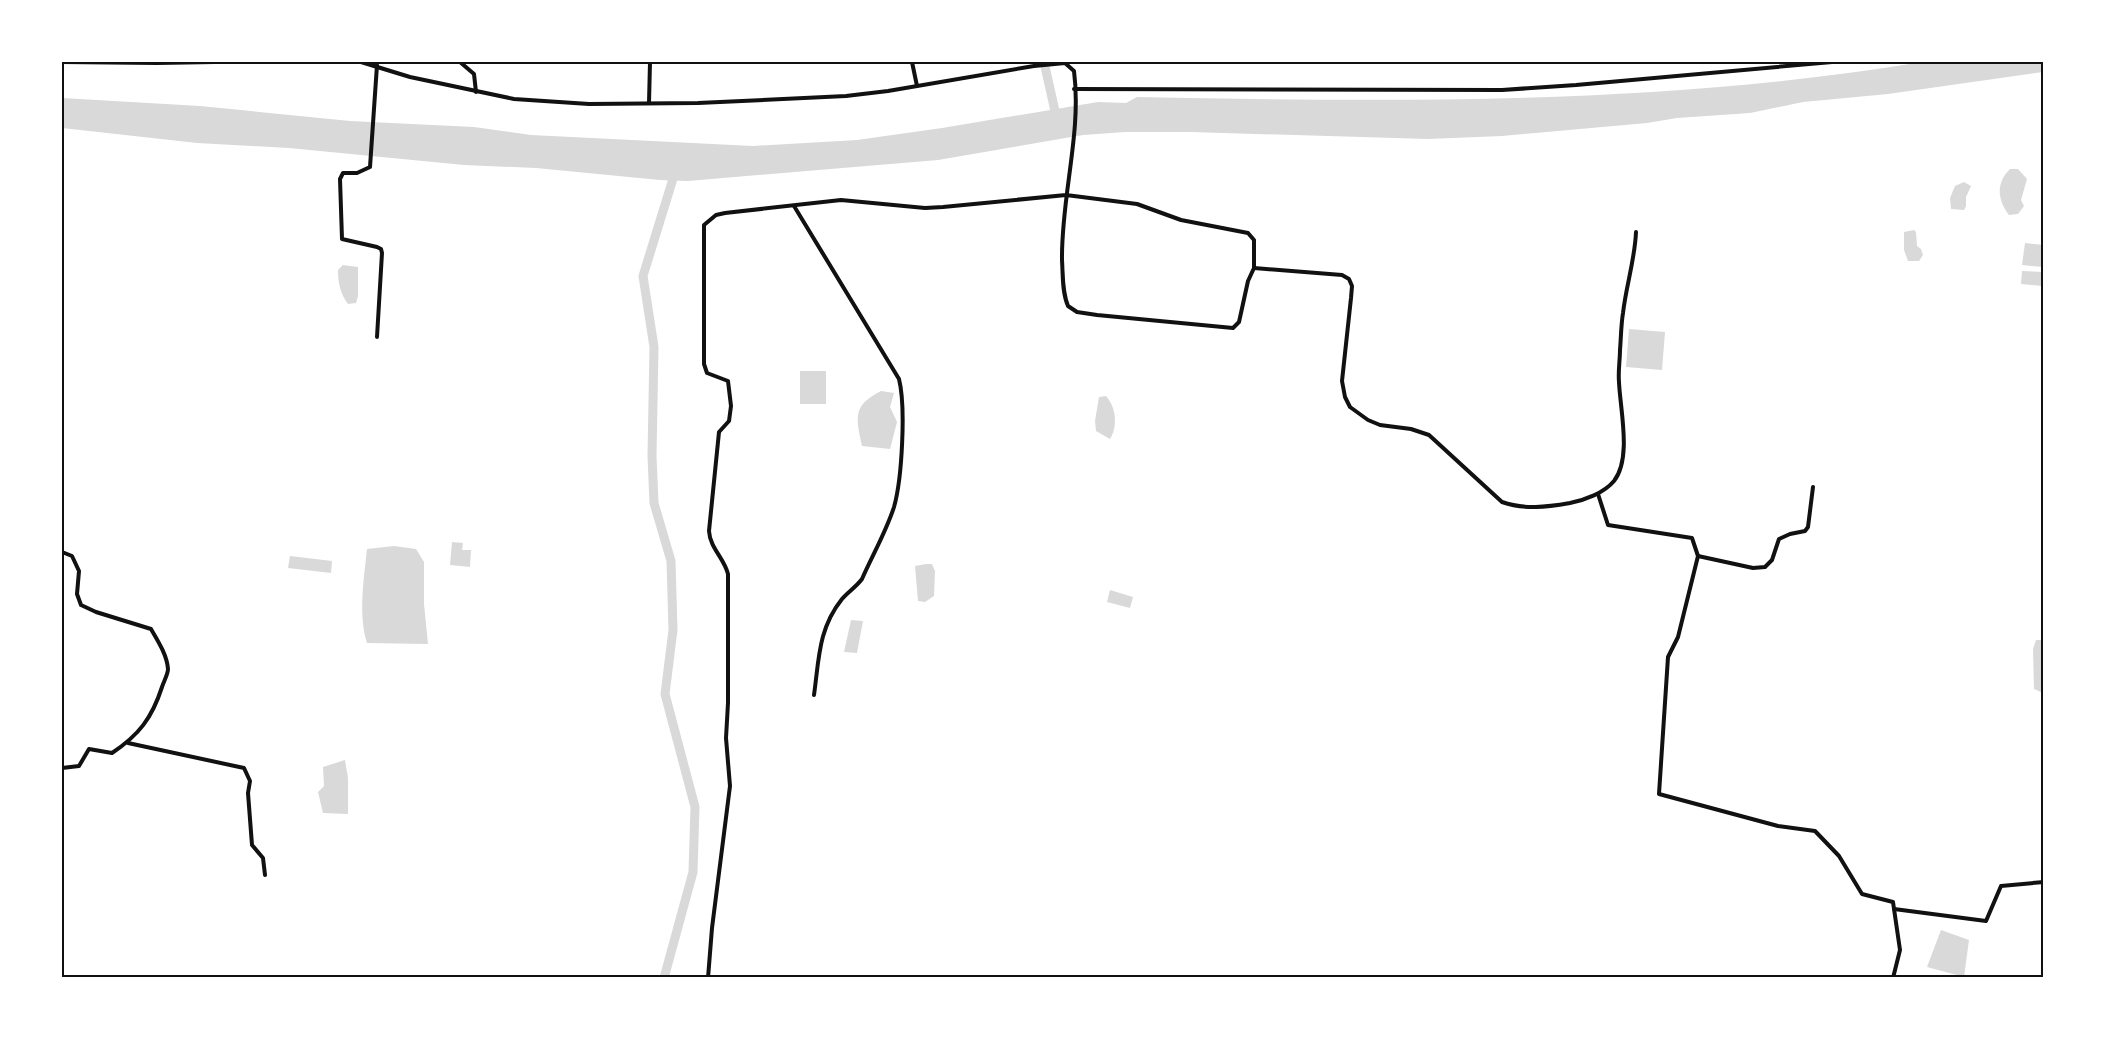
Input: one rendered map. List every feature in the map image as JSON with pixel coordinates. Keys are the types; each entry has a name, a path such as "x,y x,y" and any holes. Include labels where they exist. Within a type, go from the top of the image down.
{"street":[{"path":"62,62 215,62"},
{"path":"361,62 410,77 476,92 536,102 649,103 857,95 1064,62 1074,70 1075,101 1072,147 1066,195 1062,238 1064,291 1068,306 1077,312 1233,328 1239,322 1248,281 1254,268 1254,240 1248,233 1181,220 1137,204 1066,195 925,208 841,200 725,213 716,215 704,225 704,364 707,373 723,377 728,381 730,405 729,421 719,432 709,531 712,544 728,574 726,738 730,786 708,978"},
{"path":"460,62 474,74 476,92"},
{"path":"649,103 650,62"},
{"path":"912,62 916,86"},
{"path":"1074,89 1502,90 1832,62"},
{"path":"376,65 370,167 365,171 341,175 341,234 342,239 346,241 381,249 377,337"},
{"path":"794,206 899,379 902,390 902,436 893,510 862,579 843,598 825,627 814,695"},
{"path":"1254,268 1342,275 1349,279 1352,286 1342,381 1345,397 1350,406 1358,414 1380,425 1411,429 1429,435 1502,502 1512,506 1541,507 1572,503 1598,494 1614,482 1620,472 1623,430 1619,380 1623,312 1636,232"},
{"path":"1698,556 1753,568 1765,567 1772,560 1779,539 1805,531 1808,527 1813,487"},
{"path":"1598,494 1608,525 1692,538 1698,556 1678,637 1668,657 1659,794 1778,826 1815,831 1839,856 1862,894 1893,902 1900,950 1893,978"},
{"path":"62,552 72,556 80,571 77,594 81,605 151,629 162,650 168,669 158,702 149,720 128,743 112,753 89,749 79,766 62,768"},
{"path":"128,743 244,768 250,781 248,793 252,845 263,858 265,875"},
{"path":"1894,909 1986,921 2001,886 2043,882"}],"shaded area":[{"path":"1922,62 2044,62 2043,72 1888,94 1803,102 1750,113 1502,136 1428,139 1125,132 1083,135 938,160 688,181 536,168 464,165 289,148 197,143 62,128 62,98 200,106 350,121 474,127 531,135 753,146 857,140 1098,102 1126,103 1137,97 1334,100 1531,98 1727,86 1825,76"},
{"path":"2010,169 2018,169 2027,179 2021,200 2024,206 2018,214 2009,215 2000,197 2000,185"},
{"path":"1964,182 1971,186 1966,197 1966,206 1964,210 1951,209 1950,198 1955,186"},
{"path":"1914,230 1917,246 1923,255 1919,261 1908,261 1904,250 1904,232"},
{"path":"2025,243 2043,245 2043,267 2022,265"},
{"path":"343,265 358,267 356,303 348,304 341,292 338,270"},
{"path":"2022,271 2043,272 2043,286 2021,284"},
{"path":"1629,329 1665,332 1662,370 1626,367"},
{"path":"800,371 826,371 826,404 800,404"},
{"path":"881,391 894,393 890,407 897,422 890,449 862,446 858,427 858,413 861,407"},
{"path":"1106,396 1115,417 1113,434 1110,439 1096,431 1095,421 1099,397"},
{"path":"452,542 463,543 462,550 471,550 470,567 450,565"},
{"path":"394,546 416,549 424,562 424,604 428,644 367,643 362,608 367,549"},
{"path":"290,556 332,561 331,573 288,568"},
{"path":"932,564 935,571 934,596 925,602 918,601 915,566"},
{"path":"1110,590 1133,597 1130,608 1107,602"},
{"path":"851,620 863,621 857,653 844,652"},
{"path":"2036,640 2043,640 2043,693 2034,689 2033,649"},
{"path":"345,760 348,778 348,814 323,813 318,792 324,786 323,767"},
{"path":"1941,930 1969,940 1964,977 1927,967"}],"waterway":[{"path":"1044,62 1057,120"},
{"path":"664,978 693,872 695,807 665,694 673,630 671,561 654,503 652,456 654,347 643,276 676,169"}]}
